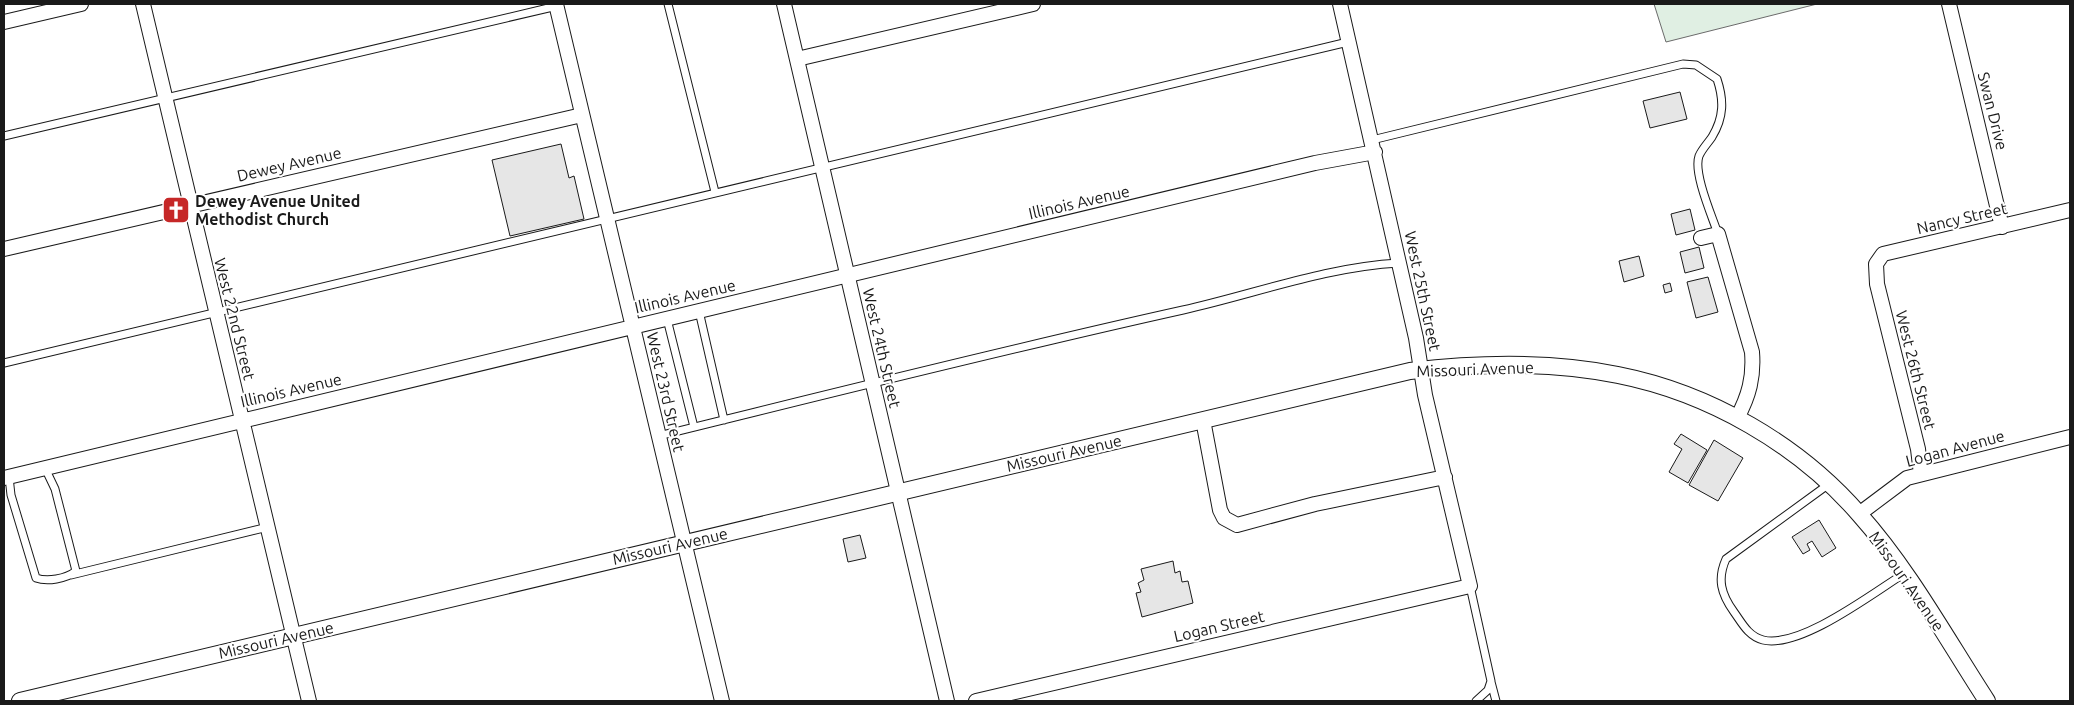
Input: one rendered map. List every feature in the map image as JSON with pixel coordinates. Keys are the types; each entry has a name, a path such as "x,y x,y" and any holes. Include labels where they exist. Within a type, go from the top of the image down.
{"street":[{"path":"4,22 81,4"},
{"name":"West 22nd Street","path":"143,4 309,701"},
{"name":"West 24th Street","path":"784,4 947,701"},
{"path":"797,59 1033,4"},
{"name":"West 25th Street","path":"1340,4 1400,263 1444,477 1470,586"},
{"name":"Swan Drive","path":"1949,4 2002,227"},
{"name":"West 23rd Street","path":"556,5 722,701"},
{"name":"Dewey Avenue","path":"4,249 582,115"},
{"name":"Illinois Avenue","path":"6,477 1315,163 1373,146"},
{"name":"Nancy Street","path":"1875,274 1876,264 1884,254 2070,210"},
{"path":"1701,238 1718,234 1752,352 1753,369 1750,387 1737,418"},
{"name":"West 26th Street","path":"1875,274 1918,449 1921,474"},
{"name":"Missouri Avenue","path":"20,701 898,492 1421,370 1472,366 1528,366 1618,375 1694,398 1737,418 1803,461 1859,514 1905,573 1986,701"},
{"path":"1203,420 1220,510 1224,518 1237,525 1315,504 1444,477"},
{"name":"Logan Avenue","path":"1859,514 1907,478 2070,437"},
{"name":"Logan Street","path":"976,701 1470,586"}],"lane":[{"path":"668,4 715,192"},
{"path":"4,136 556,5"},
{"path":"4,363 822,166 1348,42"},
{"path":"1373,146 1684,64 1696,65 1717,78 1723,106 1720,122 1699,156 1699,168 1703,187 1718,234"},
{"path":"658,436 1194,308 1363,265 1400,263"},
{"path":"699,311 724,420"},
{"path":"667,319 694,427"},
{"path":"45,468 55,489 76,571 71,575"},
{"path":"6,477 36,578 43,581 268,527"},
{"path":"1829,484 1726,559 1720,572 1720,585 1728,604 1748,632 1762,639 1775,641 1796,637 1818,628 1905,573"},
{"path":"1470,586 1496,701"},
{"path":"1476,701 1488,690 1491,681"}],"green space":[{"path":"1654,4 1817,4 1666,42"}],"building":[{"path":"1680,92 1687,119 1650,128 1643,101"},
{"path":"561,144 569,178 574,176 584,219 510,236 492,160"},
{"path":"1690,209 1695,230 1676,235 1671,214"},
{"path":"1699,247 1704,268 1685,273 1680,252"},
{"path":"1639,256 1644,276 1624,282 1619,261"},
{"path":"1708,277 1718,312 1696,318 1687,282"},
{"path":"1670,283 1672,291 1665,293 1663,285"},
{"path":"1681,434 1707,450 1688,483 1669,472 1682,449 1674,444"},
{"path":"1714,440 1743,458 1718,501 1689,485"},
{"path":"1819,520 1836,548 1822,557 1812,541 1807,544 1810,550 1803,554 1792,537"},
{"path":"860,535 866,558 848,562 843,539"},
{"path":"1173,561 1175,573 1180,571 1182,582 1188,581 1193,603 1142,617 1136,593 1141,592 1138,583 1144,580 1141,569"}],"place":[{"name":"Dewey Avenue United Methodist Church","path":"176,210"}]}
